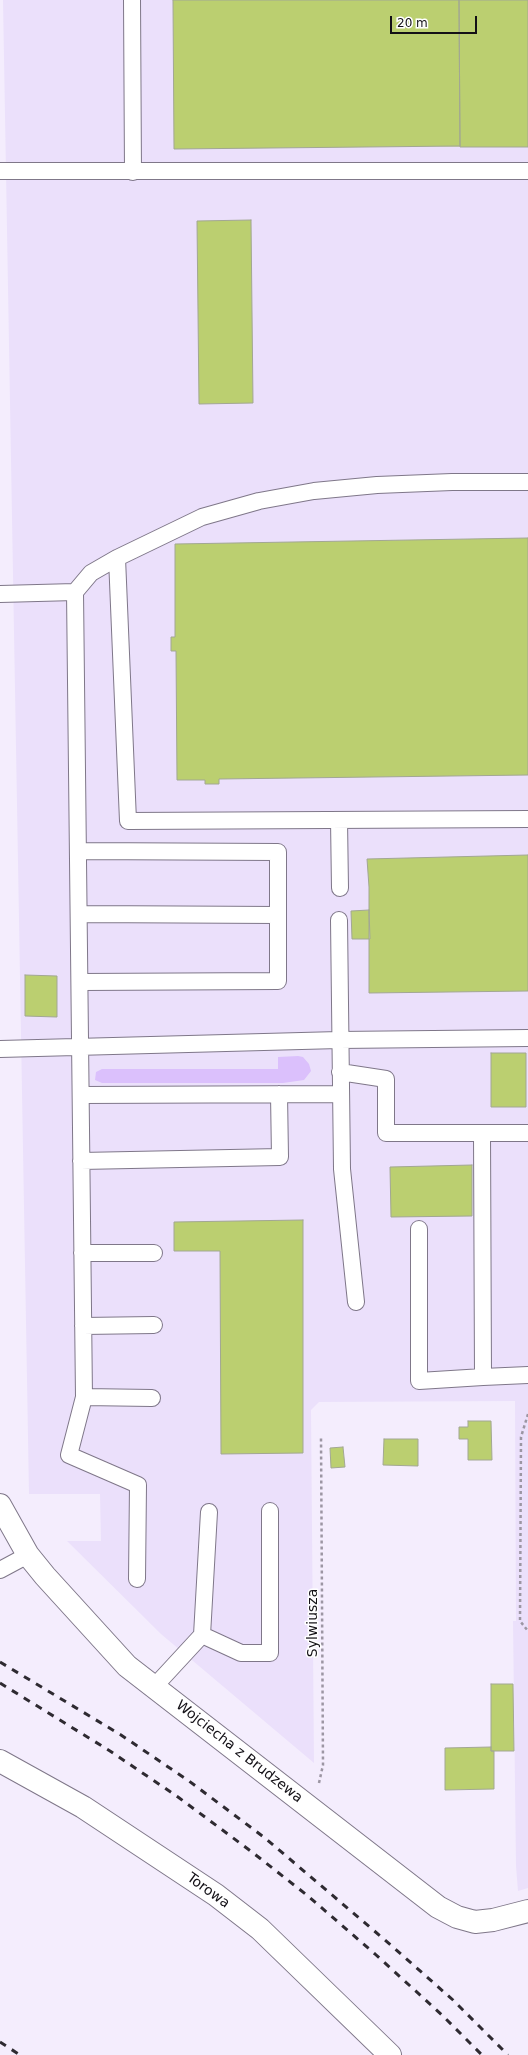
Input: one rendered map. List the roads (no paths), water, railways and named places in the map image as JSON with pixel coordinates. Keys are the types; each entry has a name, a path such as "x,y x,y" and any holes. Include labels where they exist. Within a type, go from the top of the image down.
{"street":[{"name":"Wojciecha z Brudzewa","path":"0,1505 28,1555 45,1576 127,1666 438,1907 457,1917 475,1922 493,1920 528,1911"},
{"name":"Torowa","path":"0,1761 83,1807 216,1895 260,1930 390,2055"}],"lane":[{"path":"132,0 133,172"},
{"path":"0,171 528,171"},
{"path":"137,1579 138,1485 69,1455 84,1397 75,592 91,573 117,558 202,517 259,501 314,491 377,485 452,482 528,482"},
{"path":"117,558 128,821 528,819"},
{"path":"0,594 75,592"},
{"path":"339,820 340,888"},
{"path":"78,851 278,852 278,981 80,982"},
{"path":"79,914 278,915"},
{"path":"339,920 339,1040 342,1169 356,1302"},
{"path":"0,1049 339,1040 528,1038"},
{"path":"340,1072 386,1079 386,1133 528,1133"},
{"path":"80,1094 340,1094"},
{"path":"81,1161 280,1157 279,1094"},
{"path":"482,1132 483,1377"},
{"path":"419,1229 419,1381 528,1374"},
{"path":"82,1253 154,1253"},
{"path":"83,1326 154,1325"},
{"path":"84,1397 152,1398"},
{"path":"202,1635 241,1653 270,1653 270,1511"},
{"path":"154,1687 202,1635 209,1512"},
{"path":"0,1570 28,1555"}],"railway":[{"path":"0,1662 121,1735 189,1781 265,1838 453,2000 508,2055"},
{"path":"0,1683 110,1751 178,1797 252,1852 308,1896 375,1954 442,2015 482,2055"},
{"path":"0,2042 20,2055"}]}
